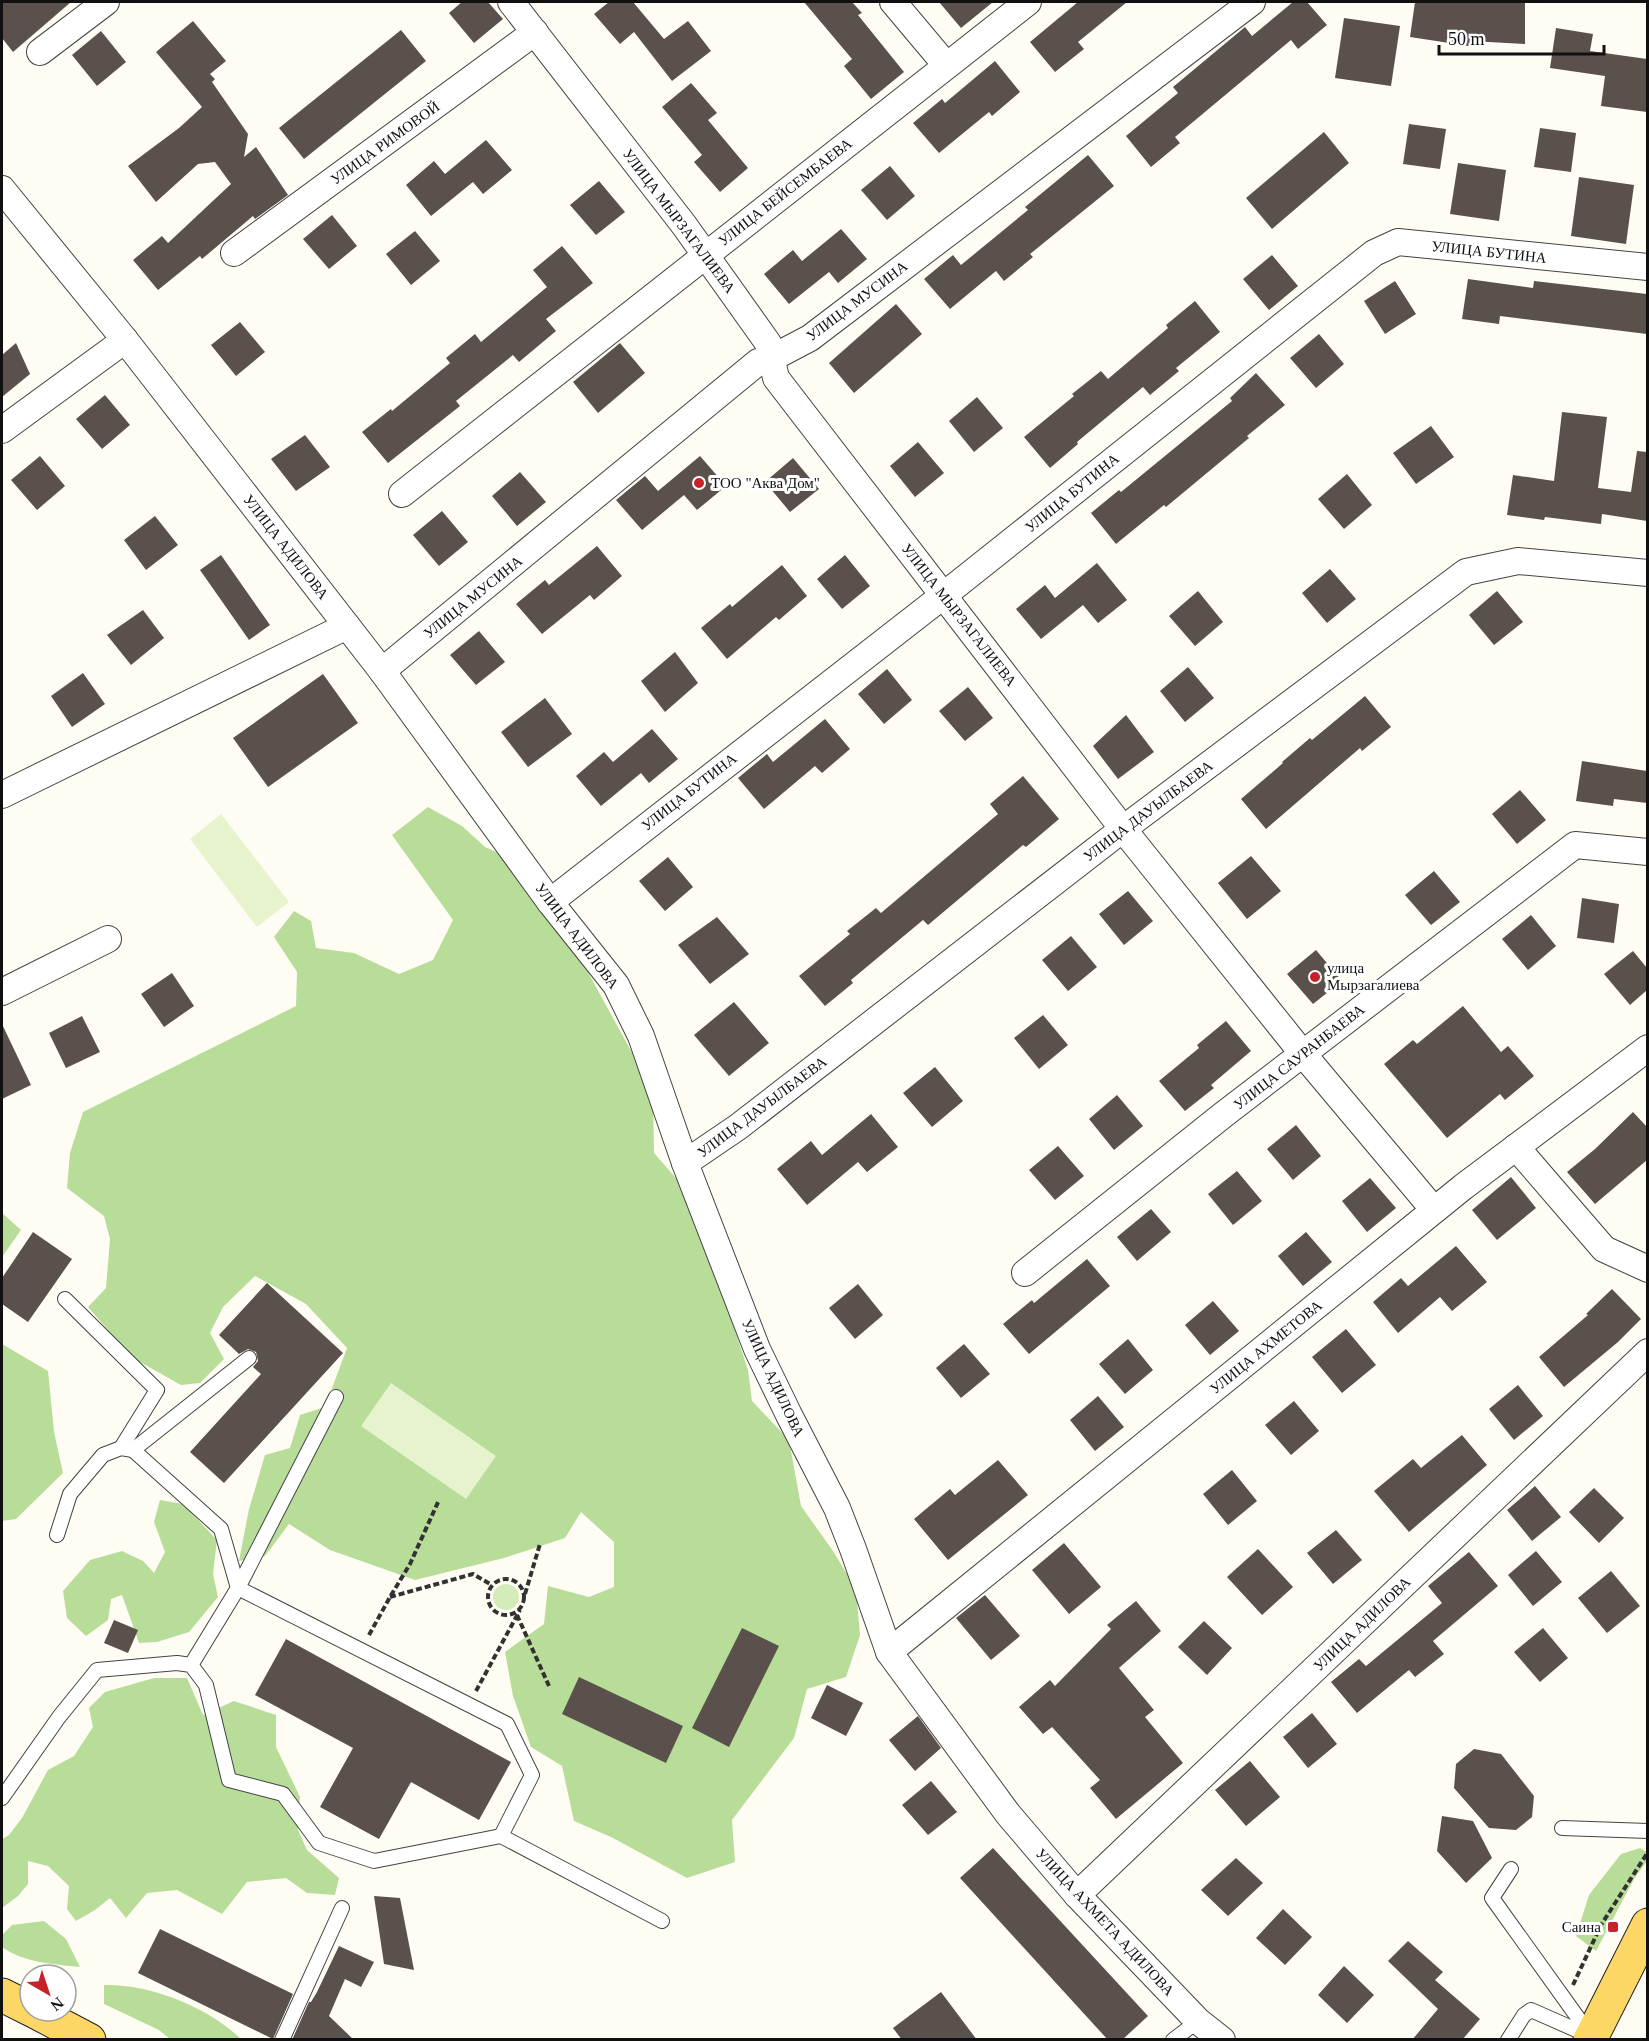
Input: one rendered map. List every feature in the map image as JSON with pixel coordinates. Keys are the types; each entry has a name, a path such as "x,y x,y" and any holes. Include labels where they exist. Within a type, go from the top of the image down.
{"main road":[{"path":"1598,2039 1647,1925"},
{"path":"1598,2039 1647,1967"},
{"path":"2,1995 18,2003"},
{"path":"58,2023 87,2038"}],"street":[{"path":"40,52 106,2"},
{"name":"УЛИЦА МЫРЗАГАЛИЕВА","path":"511,2 705,255 768,343 777,378 1124,829 1303,1054 1434,1210"},
{"path":"893,2 946,65"},
{"name":"УЛИЦА БЕЙСЕМБАЕВА","path":"402,494 1028,2"},
{"name":"УЛИЦА МУСИНА","path":"382,671 758,362 772,358 810,338 1251,2"},
{"name":"УЛИЦА РИМОВОЙ","path":"234,253 535,32"},
{"name":"УЛИЦА АДИЛОВА","path":"2,189 125,340 382,671 550,902 616,986 641,1036 685,1163 757,1348 837,1508 889,1652"},
{"name":"УЛИЦА БУТИНА","path":"550,902 944,595 1374,253 1398,242 1647,267"},
{"path":"2,430 125,340"},
{"name":"УЛИЦА ДАУЫЛБАЕВА","path":"685,1163 738,1127 1124,829 1466,572 1518,561 1647,573"},
{"path":"2,795 347,626"},
{"name":"УЛИЦА САУРАНБАЕВА","path":"1025,1273 1303,1054 1575,845 1647,852"},
{"path":"2,992 108,939"},
{"name":"УЛИЦА АХМЕТОВА","path":"889,1652 1434,1210 1647,1048"},
{"path":"1516,1147 1604,1249 1647,1269"},
{"name":"УЛИЦА АДИЛОВА","path":"1077,1895 1647,1352"},
{"name":"УЛИЦА АХМЕТА АДИЛОВА","path":"889,1652 1008,1814 1077,1895 1198,2020 1222,2040"}],"lane":[{"path":"65,1299 157,1390 127,1449"},
{"path":"57,1535 70,1494 103,1455 127,1449 249,1358"},
{"path":"191,1665 238,1588 336,1397"},
{"path":"127,1449 221,1529 238,1588 507,1724 532,1775 501,1836"},
{"path":"2,1798 59,1717 97,1670 177,1663 191,1665 206,1685 229,1780 283,1794 318,1843 374,1861 501,1836 662,1921"},
{"path":"1562,1828 1647,1831"},
{"path":"1511,1869 1492,1898 1565,2001 1598,2039"},
{"path":"282,2040 342,1908"},
{"path":"1508,2040 1524,2015 1531,2010 1598,2039"},
{"path":"1173,2040 1198,2020"}],"path":[{"path":"361,1650 410,1564 439,1500"},
{"path":"469,1705 522,1606 540,1544"},
{"path":"390,1597 473,1574 492,1585"},
{"path":"522,1606 513,1614 507,1615 491,1608 487,1597 492,1585 508,1578 519,1584 524,1594"},
{"path":"517,1615 549,1686"},
{"path":"1565,2001 1601,1925 1647,1852"}],"green space":[{"path":"428,807 462,826 485,847 503,855 578,954 653,1091 654,1153 690,1194 748,1370 752,1401 789,1440 801,1506 833,1551 856,1589 860,1635 846,1677 807,1689 794,1738 732,1820 735,1862 687,1878 611,1837 574,1821 562,1766 531,1747 513,1696 505,1652 544,1624 548,1586 589,1597 614,1587 614,1542 581,1512 565,1538 504,1558 415,1580 330,1550 289,1524 265,1556 239,1561 249,1509 265,1455 290,1448 300,1415 325,1407 347,1348 306,1304 255,1276 223,1307 210,1333 224,1359 200,1383 181,1385 131,1357 88,1307 106,1288 110,1239 104,1216 67,1188 70,1153 83,1112 296,1006 297,972 274,937 294,911 311,921 316,948 354,953 399,974 433,960 453,920 392,835"},
{"path":"221,814 289,902 257,927 190,839"},
{"path":"2,1213 21,1230 2,1257"},
{"path":"2,1344 48,1371 54,1432 63,1473 16,1519 2,1521"},
{"path":"391,1383 496,1456 466,1499 361,1426"},
{"path":"160,1500 183,1504 217,1540 213,1574 218,1597 189,1632 157,1642 139,1643 122,1595 111,1599 108,1620 86,1636 67,1618 63,1591 90,1560 122,1551 143,1561 154,1573 165,1552 154,1522"},
{"path":"506,1584 515,1588 519,1597 515,1606 506,1610 497,1606 493,1597 497,1588"},
{"path":"154,1678 187,1678 203,1715 234,1701 276,1715 276,1747 300,1797 298,1830 307,1850 339,1878 335,1895 307,1893 286,1878 247,1882 222,1914 177,1890 147,1893 126,1918 110,1898 76,1921 67,1909 69,1886 48,1866 28,1861 28,1884 18,1896 2,1908 2,1839 9,1835 22,1818 48,1770 74,1756 93,1727 89,1708 105,1692"},
{"path":"1640,1848 1647,1852 1647,1861 1634,1879 1596,1951 1576,1936 1589,1895 1621,1854"},
{"path":"44,1921 66,1939 78,1963 44,1963 29,1960 2,1947 2,1935 12,1925"},
{"path":"104,1985 141,1989 178,2000 212,2017 241,2039 170,2039 159,2030 104,2004"}],"building":[{"path":"2,2 71,2 13,52 2,38"},
{"path":"462,2 488,2 503,19 474,43 449,13"},
{"path":"609,2 633,2 664,39 688,21 711,51 672,81 634,32 620,44 594,14"},
{"path":"804,2 852,2 862,13 858,15 904,72 871,99 844,66 852,59"},
{"path":"939,2 993,2 961,28"},
{"path":"1078,2 1127,2 1078,42 1084,49 1055,72 1030,42"},
{"path":"1293,2 1307,2 1327,25 1298,49 1291,40 1175,137 1180,143 1151,167 1126,136 1178,93 1173,87 1245,27 1252,36"},
{"path":"1415,2 1525,2 1525,44 1470,41 1469,46 1410,37"},
{"path":"1344,18 1400,26 1391,86 1335,78"},
{"path":"193,21 226,61 210,74 215,79 212,82 248,134 244,157 256,147 288,195 255,219 253,216 202,259 200,256 158,290 133,260 162,236 168,243 231,184 215,162 198,164 156,202 128,166 179,128 202,107 156,52"},
{"path":"1556,28 1593,34 1590,51 1647,59 1647,112 1601,106 1605,76 1550,68"},
{"path":"401,30 426,61 304,159 279,128"},
{"path":"101,31 126,62 97,86 72,55"},
{"path":"995,61 1020,92 992,116 989,112 939,153 913,123 942,99 945,103"},
{"path":"691,83 717,113 708,120 748,168 720,192 694,162 702,155 662,107"},
{"path":"1409,124 1446,129 1440,169 1403,164"},
{"path":"1540,128 1576,133 1571,172 1534,167"},
{"path":"1324,132 1349,163 1272,229 1246,198"},
{"path":"486,140 512,170 483,194 473,182 431,216 406,185 434,161 445,174"},
{"path":"1088,155 1114,186 1030,254 1033,257 1004,281 996,271 950,309 924,279 953,255 961,265 1028,210 1025,207"},
{"path":"1458,163 1506,170 1499,221 1450,214"},
{"path":"890,166 915,196 887,220 861,190"},
{"path":"1579,177 1634,185 1626,244 1571,236"},
{"path":"599,181 625,212 596,235 570,205"},
{"path":"332,215 357,246 329,269 303,239"},
{"path":"841,229 867,259 838,283 829,272 789,304 764,274 793,250 802,261"},
{"path":"415,231 440,261 411,285 386,254"},
{"path":"562,246 593,283 546,319 556,331 519,362 513,355 456,401 460,406 388,463 362,432 391,409 392,411 450,363 446,358 475,334 481,342 547,287 533,270"},
{"path":"1272,255 1298,286 1269,310 1243,279"},
{"path":"1468,279 1533,288 1534,281 1647,294 1647,334 1500,316 1499,324 1462,319"},
{"path":"1395,281 1416,314 1385,334 1364,301"},
{"path":"1195,301 1220,332 1176,368 1179,371 1150,395 1143,387 1077,442 1078,444 1050,468 1024,437 1101,371 1108,379 1168,328 1166,325"},
{"path":"896,304 922,334 854,393 829,363"},
{"path":"240,322 265,352 236,376 211,345"},
{"path":"1319,334 1344,364 1316,388 1290,358"},
{"path":"16,343 30,374 2,397 2,355"},
{"path":"620,343 645,373 598,413 573,382"},
{"path":"1256,373 1285,405 1166,507 1164,505 1116,544 1091,513 1119,490 1121,492 1232,401 1230,398"},
{"path":"105,395 130,425 102,449 76,419"},
{"path":"977,397 1003,428 974,452 949,421"},
{"path":"1562,412 1607,417 1598,488 1631,492 1637,451 1647,452 1647,521 1602,514 1601,524 1507,515 1513,475 1554,481"},
{"path":"1431,426 1454,457 1416,484 1393,453"},
{"path":"305,435 330,467 296,491 271,459"},
{"path":"918,442 944,473 915,497 890,466"},
{"path":"40,456 65,486 37,510 11,480"},
{"path":"700,456 726,486 697,510 684,495 642,530 616,500 645,476 658,491"},
{"path":"793,458 819,489 790,512 765,482"},
{"path":"520,472 546,502 517,526 492,496"},
{"path":"1347,474 1372,505 1344,529 1318,499"},
{"path":"442,511 468,542 439,566 413,535"},
{"path":"155,516 178,545 146,570 124,540"},
{"path":"597,546 622,576 594,600 590,595 542,634 516,604 545,580 549,585"},
{"path":"221,555 270,625 249,640 200,570"},
{"path":"845,555 870,586 842,609 817,579"},
{"path":"1097,563 1127,600 1098,623 1083,605 1041,639 1016,609 1045,585 1055,598"},
{"path":"782,565 807,596 779,620 776,617 727,659 701,628 730,604 732,607"},
{"path":"1330,569 1356,599 1327,623 1302,593"},
{"path":"1198,591 1223,622 1195,646 1169,616"},
{"path":"1497,591 1523,622 1494,645 1469,615"},
{"path":"143,610 164,638 131,665 107,635"},
{"path":"479,631 505,662 476,685 450,655"},
{"path":"675,652 698,683 665,712 641,681"},
{"path":"1188,667 1214,698 1185,722 1160,691"},
{"path":"887,669 912,700 884,724 858,694"},
{"path":"83,673 105,704 72,727 51,696"},
{"path":"323,674 358,723 268,787 233,738"},
{"path":"968,687 993,718 965,741 939,711"},
{"path":"1365,696 1391,727 1362,751 1360,748 1266,829 1241,799 1310,738 1312,740"},
{"path":"545,698 572,734 528,767 501,732"},
{"path":"1126,715 1154,752 1118,779 1093,746"},
{"path":"825,719 850,749 822,773 815,766 764,809 738,778 767,754 773,762"},
{"path":"652,729 678,759 649,783 641,773 601,806 576,776 604,752 613,762"},
{"path":"1582,761 1647,771 1647,803 1614,799 1613,806 1576,801"},
{"path":"1023,776 1059,819 1026,847 1023,845 928,925 923,920 851,980 853,983 825,1006 799,976 850,934 847,931 876,908 881,913 998,814 990,804"},
{"path":"1520,790 1546,820 1517,844 1492,814"},
{"path":"1251,856 1281,891 1247,919 1218,883"},
{"path":"668,857 693,887 665,911 639,881"},
{"path":"1434,871 1460,902 1431,925 1405,895"},
{"path":"1128,891 1153,921 1124,945 1099,914"},
{"path":"1582,898 1619,904 1614,943 1577,938"},
{"path":"1531,915 1556,946 1528,970 1502,939"},
{"path":"717,917 749,954 710,984 678,945"},
{"path":"1071,936 1097,967 1068,991 1042,960"},
{"name":"улица Мырзагалиева","path":"1316,950 1342,981 1313,1004 1287,974"},
{"path":"1633,951 1647,968 1647,990 1630,1005 1604,974"},
{"path":"172,973 194,1006 164,1027 141,994"},
{"path":"734,1002 769,1043 729,1076 694,1035"},
{"path":"1463,1006 1501,1052 1508,1046 1534,1076 1505,1100 1500,1094 1447,1138 1384,1064 1413,1040 1417,1044"},
{"path":"1043,1015 1068,1045 1039,1069 1014,1038"},
{"path":"82,1016 100,1052 66,1068 49,1033"},
{"path":"1226,1021 1251,1051 1211,1085 1214,1088 1185,1111 1159,1081 1199,1048 1197,1045"},
{"path":"2,1024 31,1085 2,1099"},
{"path":"935,1067 963,1101 932,1127 903,1093"},
{"path":"1117,1095 1143,1126 1114,1150 1089,1119"},
{"path":"1633,1112 1647,1127 1647,1160 1595,1204 1567,1172 1595,1149"},
{"path":"871,1114 898,1147 867,1172 858,1162 807,1205 777,1169 811,1141 822,1155"},
{"path":"1296,1125 1321,1156 1293,1180 1267,1149"},
{"path":"1058,1146 1084,1176 1055,1200 1029,1170"},
{"path":"1237,1171 1262,1201 1233,1225 1208,1194"},
{"path":"1511,1177 1536,1208 1497,1240 1472,1210"},
{"path":"1370,1178 1396,1208 1367,1232 1342,1201"},
{"path":"1151,1209 1171,1232 1137,1261 1117,1237"},
{"path":"33,1232 72,1259 28,1322 2,1304 2,1278"},
{"path":"1306,1232 1332,1262 1303,1286 1278,1256"},
{"path":"1456,1246 1487,1282 1452,1311 1440,1297 1398,1333 1373,1302 1401,1278 1408,1286"},
{"path":"1087,1259 1110,1286 1029,1354 1003,1324 1032,1300 1034,1303"},
{"path":"267,1283 343,1353 224,1483 190,1452 261,1374 253,1367 258,1361 256,1352 248,1349 239,1354 219,1335"},
{"path":"858,1284 883,1315 855,1339 829,1308"},
{"path":"1612,1289 1641,1319 1618,1342 1564,1387 1539,1357 1588,1315 1586,1314"},
{"path":"1213,1301 1239,1331 1210,1355 1185,1325"},
{"path":"1346,1329 1376,1365 1342,1393 1312,1357"},
{"path":"1128,1339 1153,1370 1125,1394 1099,1364"},
{"path":"964,1344 990,1374 961,1398 936,1368"},
{"path":"1518,1385 1543,1416 1514,1440 1489,1409"},
{"path":"1098,1396 1124,1427 1095,1451 1070,1420"},
{"path":"1294,1401 1319,1431 1291,1455 1265,1425"},
{"path":"1462,1435 1487,1465 1409,1532 1374,1491 1413,1459 1421,1468"},
{"path":"998,1460 1028,1495 948,1560 914,1519 950,1489 955,1495"},
{"path":"1232,1470 1257,1501 1228,1525 1203,1494"},
{"path":"1535,1486 1561,1517 1532,1541 1507,1510"},
{"path":"1594,1488 1624,1518 1599,1543 1569,1512"},
{"path":"1336,1530 1362,1560 1333,1584 1307,1553"},
{"path":"1064,1543 1101,1587 1069,1614 1032,1570"},
{"path":"1258,1549 1293,1587 1262,1615 1227,1577"},
{"path":"1536,1551 1562,1582 1533,1606 1508,1575"},
{"path":"1469,1552 1498,1586 1433,1641 1444,1654 1415,1677 1409,1670 1357,1713 1331,1682 1359,1659 1366,1666 1442,1603 1428,1586"},
{"path":"1611,1571 1640,1606 1607,1633 1578,1598"},
{"path":"985,1595 1020,1636 991,1660 956,1618"},
{"path":"1136,1601 1161,1631 1119,1668 1154,1710 1145,1717 1183,1763 1116,1819 1090,1788 1100,1780 1052,1727 1043,1734 1019,1707 1050,1680 1055,1686 1111,1629 1107,1625"},
{"path":"114,1620 138,1630 128,1653 104,1643"},
{"path":"1204,1621 1232,1648 1207,1675 1178,1647"},
{"path":"742,1628 779,1646 729,1747 692,1728"},
{"path":"1543,1628 1568,1658 1540,1682 1514,1652"},
{"path":"286,1639 511,1762 479,1820 411,1782 379,1839 320,1807 353,1748 255,1695"},
{"path":"579,1677 683,1726 666,1763 562,1714"},
{"path":"827,1685 863,1703 846,1736 811,1718"},
{"path":"1312,1713 1337,1744 1308,1768 1283,1737"},
{"path":"918,1716 941,1748 915,1771 889,1740"},
{"path":"1474,1749 1501,1754 1534,1796 1532,1817 1516,1830 1489,1828 1454,1788 1456,1764"},
{"path":"1250,1761 1280,1797 1246,1826 1215,1790"},
{"path":"931,1781 957,1812 928,1835 902,1805"},
{"path":"1442,1816 1473,1821 1492,1858 1466,1883 1437,1851"},
{"path":"993,1848 1148,2016 1122,2040 1108,2040 960,1878"},
{"path":"1236,1858 1263,1883 1228,1916 1201,1890"},
{"path":"374,1896 400,1898 414,1970 384,1964"},
{"path":"1283,1909 1312,1937 1285,1965 1256,1938"},
{"path":"160,1929 293,1994 273,2039 138,1973"},
{"path":"1408,1941 1443,1972 1435,1980 1480,2019 1462,2040 1412,2040 1438,2009 1388,1961"},
{"path":"339,1946 374,1962 361,1987 345,1979 329,2016 354,2040 292,2040 309,2002 317,1992"},
{"path":"1344,1966 1374,1995 1347,2023 1318,1995"},
{"path":"941,1992 977,2040 902,2040 893,2028"}],"place":[{"name":"ТОО \"Аква Дом\"","path":"699,483"},
{"name":"улица Мырзагалиева","path":"1315,977"},
{"name":"Саина","path":"1613,1927"}]}
